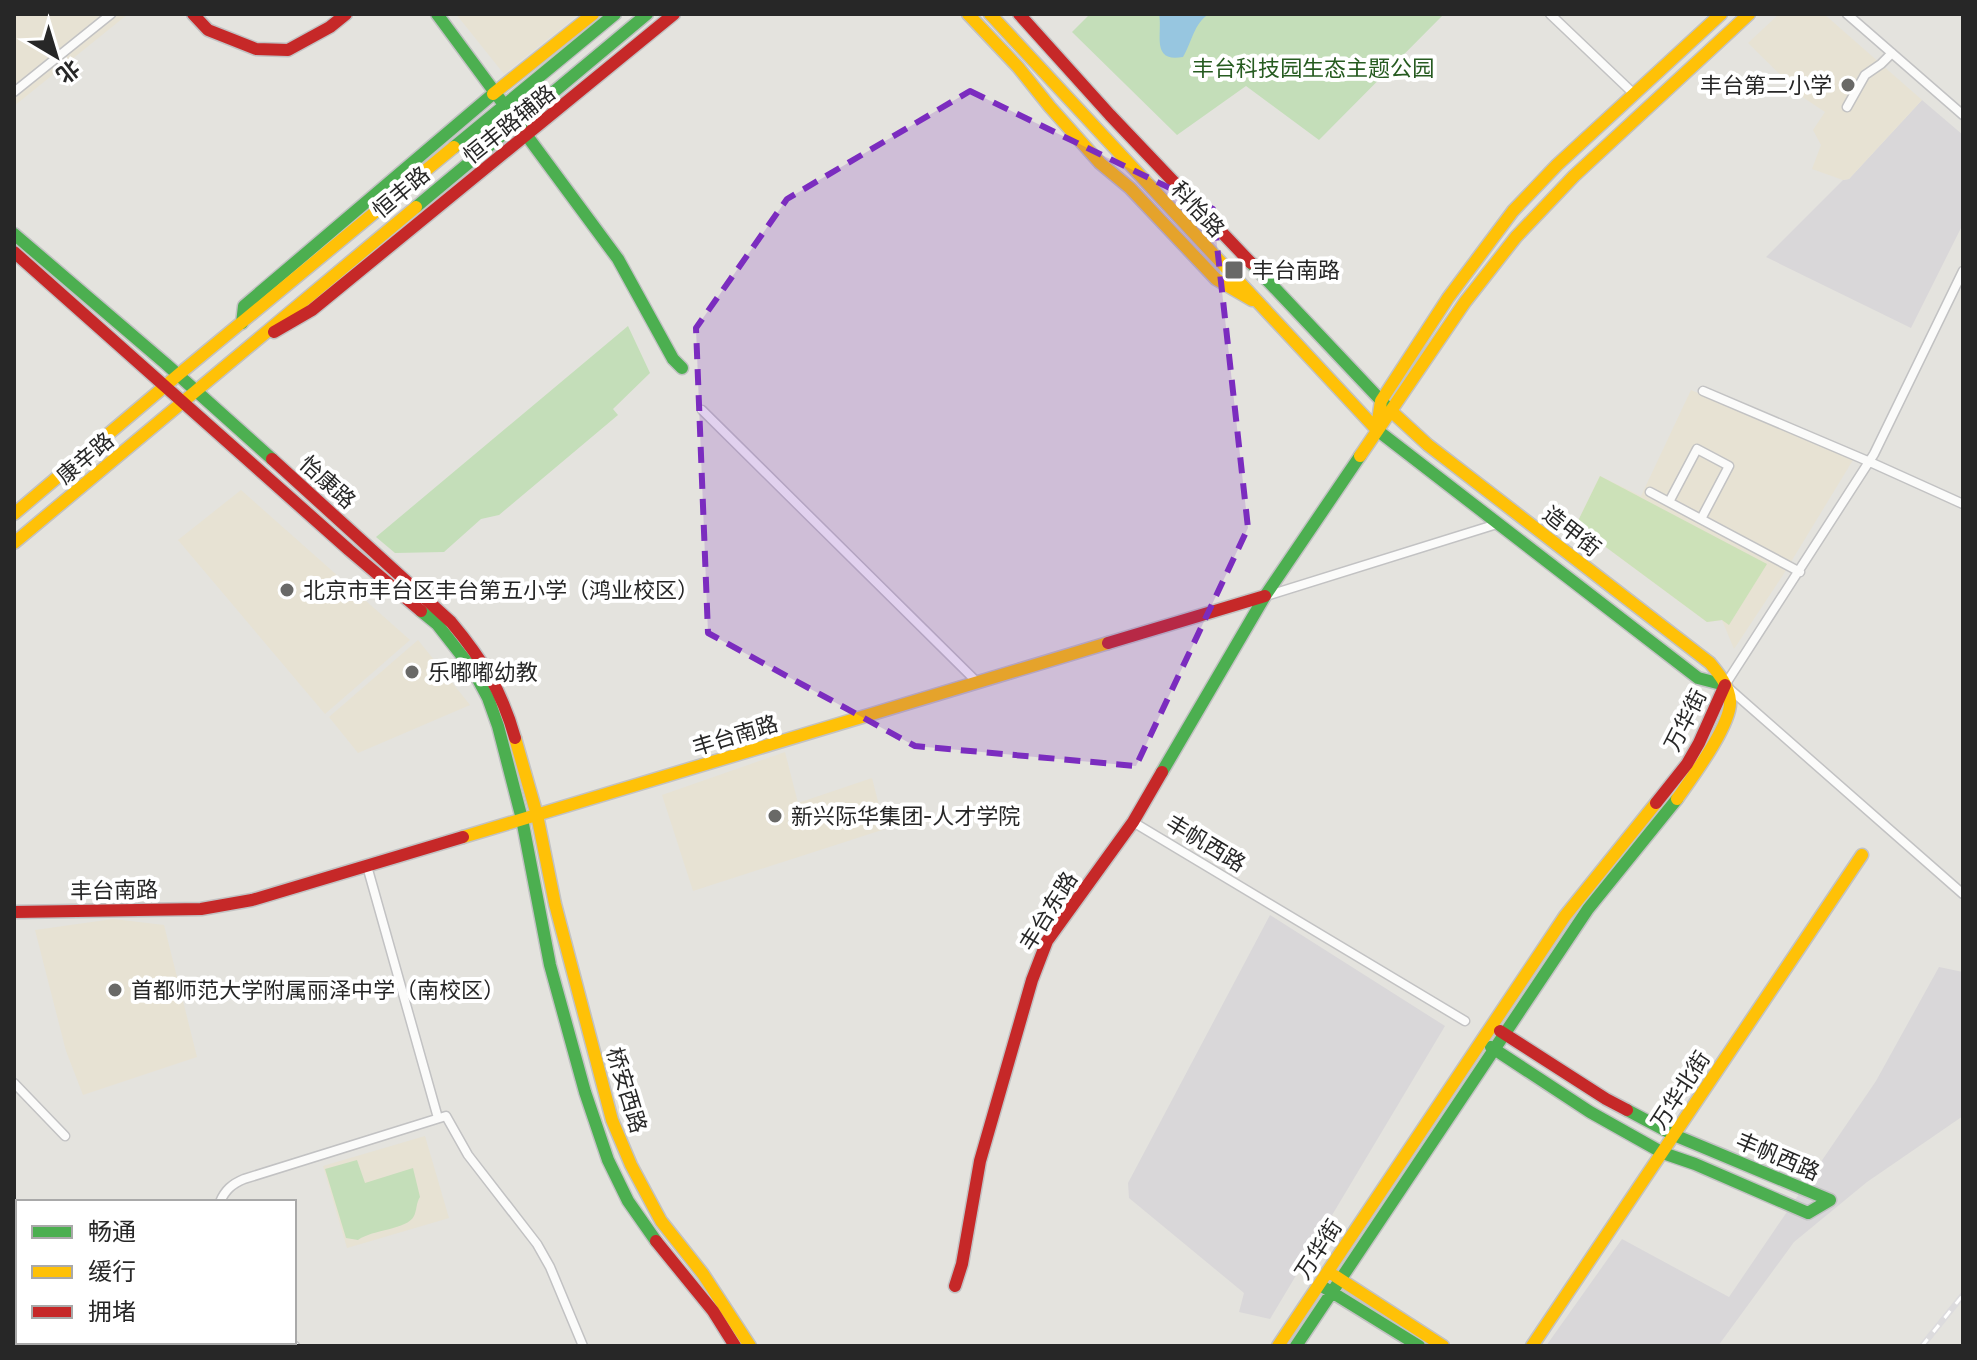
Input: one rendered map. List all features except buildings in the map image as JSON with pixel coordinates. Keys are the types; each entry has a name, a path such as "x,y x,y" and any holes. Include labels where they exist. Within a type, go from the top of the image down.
{"main road":[{"path":"193,14 208,30 256,49 288,50 330,27 346,14"},
{"path":"437,14 618,259 673,359 682,368"},
{"name":"恒丰路辅路","path":"242,323 244,306 495,92 593,14"},
{"name":"恒丰路","path":"165,387 615,14"},
{"name":"恒丰路","path":"182,403 647,14"},
{"name":"恒丰路辅路","path":"250,345 312,310 674,14"},
{"path":"968,14 1100,163 1130,188 1216,279 1257,303"},
{"name":"科怡路","path":"990,14 1377,430"},
{"name":"科怡路","path":"1019,14 1391,411"},
{"path":"1377,430 1381,401 1448,298 1503,223 1557,165 1721,14"},
{"path":"1265,596 1458,312 1516,237 1609,142 1749,14"},
{"name":"怡康路","path":"14,234 178,375 451,622 472,647 502,697 537,815"},
{"name":"怡康路","path":"14,252 349,550 437,624 473,670 488,698 522,819"},
{"name":"康辛路","path":"14,514 165,387"},
{"name":"康辛路","path":"14,543 182,403"},
{"name":"造甲街","path":"1391,411 1428,445 1710,663 1725,685"},
{"name":"造甲街","path":"1377,430 1698,678 1725,685"},
{"name":"丰台南路","path":"14,912 220,907 252,900 1265,596"},
{"name":"丰台东路","path":"955,1286 962,1264 980,1161 1047,941 1133,822 1265,596"},
{"name":"万华街","path":"1278,1346 1585,889 1687,764 1725,685"},
{"name":"万华街","path":"1296,1346 1605,885 1702,763 1730,707 1725,685"},
{"name":"桥安西路","path":"537,815 555,904 612,1120 631,1165 661,1221 703,1274 750,1346"},
{"name":"桥安西路","path":"522,819 550,965 585,1092 608,1160 628,1201 655,1240 713,1311 735,1346"},
{"name":"万华北街","path":"1532,1346 1862,855"},
{"name":"丰帆西路","path":"1481,1040 1590,1112 1663,1153 1808,1213 1830,1200 1674,1135 1606,1099 1491,1026"},
{"path":"1327,1271 1443,1346"},
{"path":"1319,1284 1419,1346"}],"street":[{"path":"14,92 111,14"},
{"path":"1550,14 1633,93"},
{"path":"1847,14 1963,115"},
{"path":"1847,107 1865,75 1892,53"},
{"path":"1725,685 1870,462 1963,271"},
{"path":"1703,391 1963,504"},
{"path":"702,410 978,683"},
{"path":"1669,502 1697,449 1729,466 1701,519"},
{"path":"1650,492 1800,572"},
{"path":"1265,596 1497,524"},
{"name":"造甲街","path":"1725,685 1963,894"},
{"name":"丰帆西路","path":"1133,822 1465,1021"},
{"path":"367,866 442,1117 537,1244 583,1346"},
{"path":"14,1083 65,1136"},
{"path":"221,1200 233,1183 442,1117"}],"highlighted area":[{"path":"970,91 1213,209 1248,528 1136,766 915,746 708,633 696,328 787,199"}],"shaded area":[{"path":"14,14 128,14 14,106"},
{"path":"456,14 579,14 504,74"},
{"name":"丰台第二小学","path":"1779,14 1824,14 1922,100 1849,179 1843,180 1812,169 1821,145 1813,130 1825,112 1804,98 1748,43"},
{"path":"1922,100 1963,135 1963,224 1911,328 1766,257 1843,180 1849,179"},
{"path":"1691,390 1853,460 1734,649 1722,620 1707,622 1576,525 1600,476 1641,496"},
{"name":"北京市丰台区丰台第五小学（鸿业校区）","path":"241,490 410,640 325,714 178,540"},
{"name":"乐嘟嘟幼教","path":"418,640 470,705 358,753 329,717"},
{"name":"新兴际华集团-人才学院","path":"785,752 798,803 872,778 885,829 693,891 662,795"},
{"path":"1270,915 1445,1026 1270,1319 1239,1312 1244,1293 1129,1198 1128,1183"},
{"name":"首都师范大学附属丽泽中学（南校区）","path":"113,919 164,925 197,1057 83,1095 66,1051 35,930"},
{"path":"1939,967 1963,972 1963,1116 1867,1182 1794,1242 1718,1346 1546,1346 1622,1239 1729,1297 1876,1081"},
{"path":"425,1136 449,1218 347,1248 323,1166"}],"green space":[{"name":"丰台科技园生态主题公园","path":"1090,14 1444,14 1319,140 1246,86 1177,135 1072,32"},
{"path":"628,326 650,373 613,409 618,415 499,515 481,519 444,552 395,553 376,537"},
{"path":"1600,476 1767,564 1729,625 1722,620 1707,622 1576,525"},
{"path":"357,1160 365,1183 413,1168 420,1197 410,1221 358,1240 346,1238 325,1169"}],"water":[{"path":"1159,14 1209,14 1197,28 1183,57 1173,58 1162,51 1160,45"}],"railway":[{"path":"1922,1346 1963,1295"}],"traffic: fast":[{"path":"437,14 618,259 673,359 682,368"},
{"path":"454,147 615,14"},
{"path":"416,207 647,14"},
{"path":"242,323 244,306 493,94"},
{"path":"14,234 272,459"},
{"path":"1251,263 1391,411"},
{"path":"1377,430 1698,678 1725,685"},
{"path":"1162,772 1265,596 1360,456"},
{"path":"421,611 437,624 473,670 488,698 522,819 550,965 585,1092 608,1160 628,1201 656,1241"},
{"path":"1296,1346 1588,909 1677,799"},
{"path":"1491,1047 1590,1112 1663,1153 1808,1213 1830,1200 1674,1135 1627,1110"},
{"path":"1325,1288 1419,1346"}],"traffic: slow":[{"path":"493,94 593,14"},
{"path":"968,14 1100,163 1130,188 1216,279 1252,300"},
{"path":"990,14 1377,430"},
{"path":"1377,427 1381,401 1448,298 1513,211 1557,165 1721,14"},
{"path":"1360,456 1465,302 1516,237 1574,176 1749,14"},
{"path":"14,514 454,147"},
{"path":"14,543 416,207"},
{"path":"1391,411 1428,445 1717,671 1728,690 1729,711 1710,751 1677,799"},
{"path":"463,837 1108,643"},
{"path":"515,738 612,1120 631,1165 661,1221 703,1274 750,1346"},
{"path":"1278,1346 1565,916 1656,803"},
{"path":"1532,1346 1862,855"},
{"path":"1335,1276 1443,1346"}],"traffic: jam":[{"path":"193,14 208,30 256,49 288,50 330,27 346,14"},
{"path":"274,332 312,310 674,14"},
{"path":"1019,14 1251,263"},
{"path":"14,252 421,611"},
{"path":"272,459 451,622 490,676 515,738"},
{"path":"1108,643 1265,596"},
{"path":"1656,803 1687,764 1725,685"},
{"path":"955,1286 962,1264 980,1161 1032,980 1047,941 1133,822 1162,772"},
{"path":"14,912 201,909 252,900 463,837"},
{"path":"1500,1031 1627,1110"},
{"path":"656,1241 713,1311 735,1346"}],"place":[{"name":"丰台第二小学","path":"1848,85"},
{"name":"丰台南路","path":"1234,270"},
{"name":"北京市丰台区丰台第五小学（鸿业校区）","path":"287,590"},
{"name":"乐嘟嘟幼教","path":"412,672"},
{"name":"新兴际华集团-人才学院","path":"775,816"},
{"name":"首都师范大学附属丽泽中学（南校区）","path":"115,990"}]}
